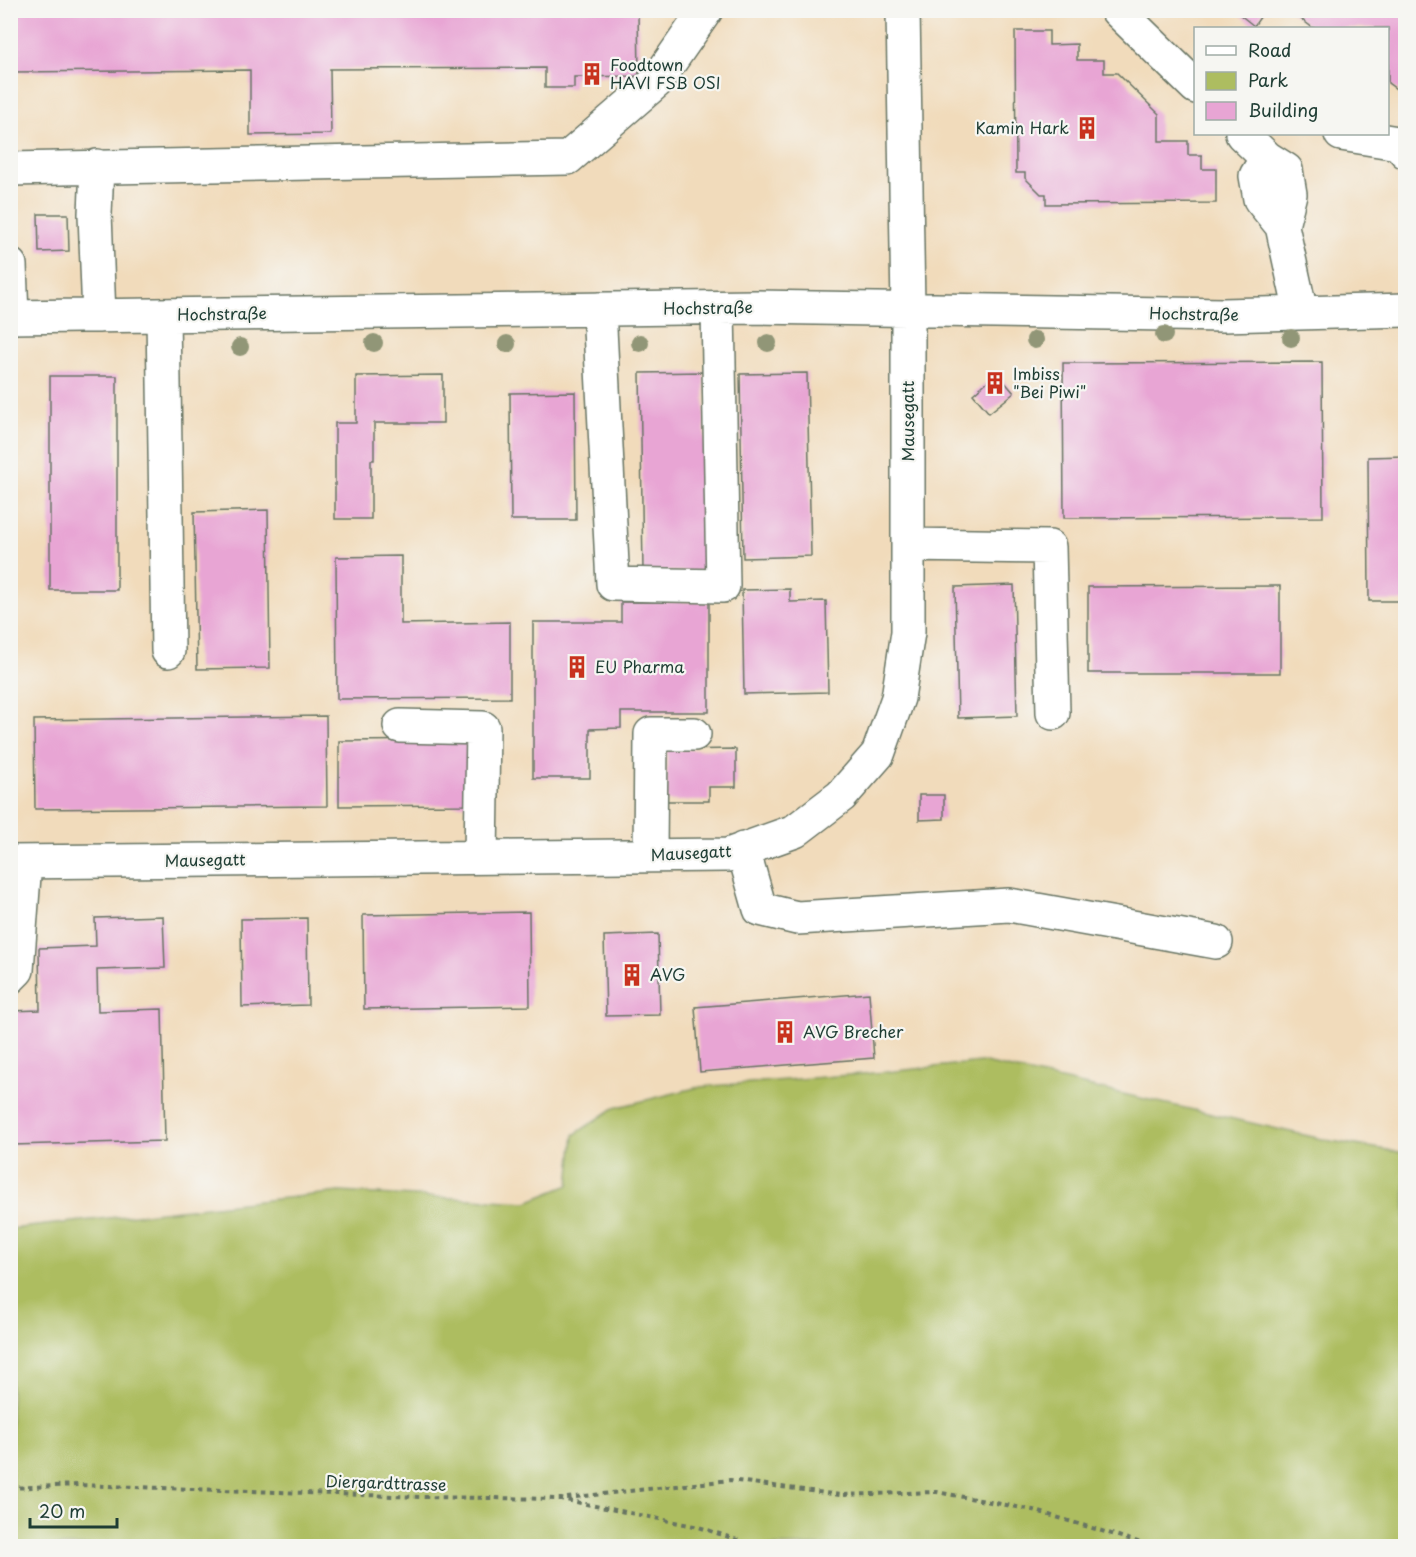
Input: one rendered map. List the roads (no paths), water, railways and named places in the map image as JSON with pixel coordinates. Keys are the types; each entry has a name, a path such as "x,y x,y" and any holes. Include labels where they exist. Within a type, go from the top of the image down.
{"street":[{"path":"10,170 97,166 568,158 656,82 706,10"},
{"name":"Mausegatt","path":"18,862 728,855 795,831 841,796 878,754 898,698 908,632 908,308 903,10"},
{"path":"1117,10 1194,85"},
{"path":"1243,135 1267,158 1286,170 1290,194 1282,226 1301,313"},
{"path":"1347,135 1398,143 1406,152"},
{"path":"97,166 95,214 99,316"},
{"path":"10,265 11,317"},
{"path":"599,309 613,584 723,586 718,308"},
{"name":"Hochstraße","path":"11,317 718,308 908,308 1223,315 1406,310"},
{"path":"163,315 168,651"},
{"path":"908,545 1049,547 1053,713"},
{"path":"400,726 483,728 481,857"},
{"path":"650,855 651,734 694,734"},
{"path":"743,849 760,909 797,918 1009,905 1216,942"},
{"path":"10,977 17,970 18,862"}],"place":[{"name":"Foodtown HAVI FSB OSI","path":"592,74"},
{"name":"Kamin Hark","path":"1087,128"},
{"name":"Imbiss \"Bei Piwi\"","path":"995,383"},
{"name":"EU Pharma","path":"577,667"},
{"name":"AVG","path":"632,975"},
{"name":"AVG Brecher","path":"785,1032"}]}
